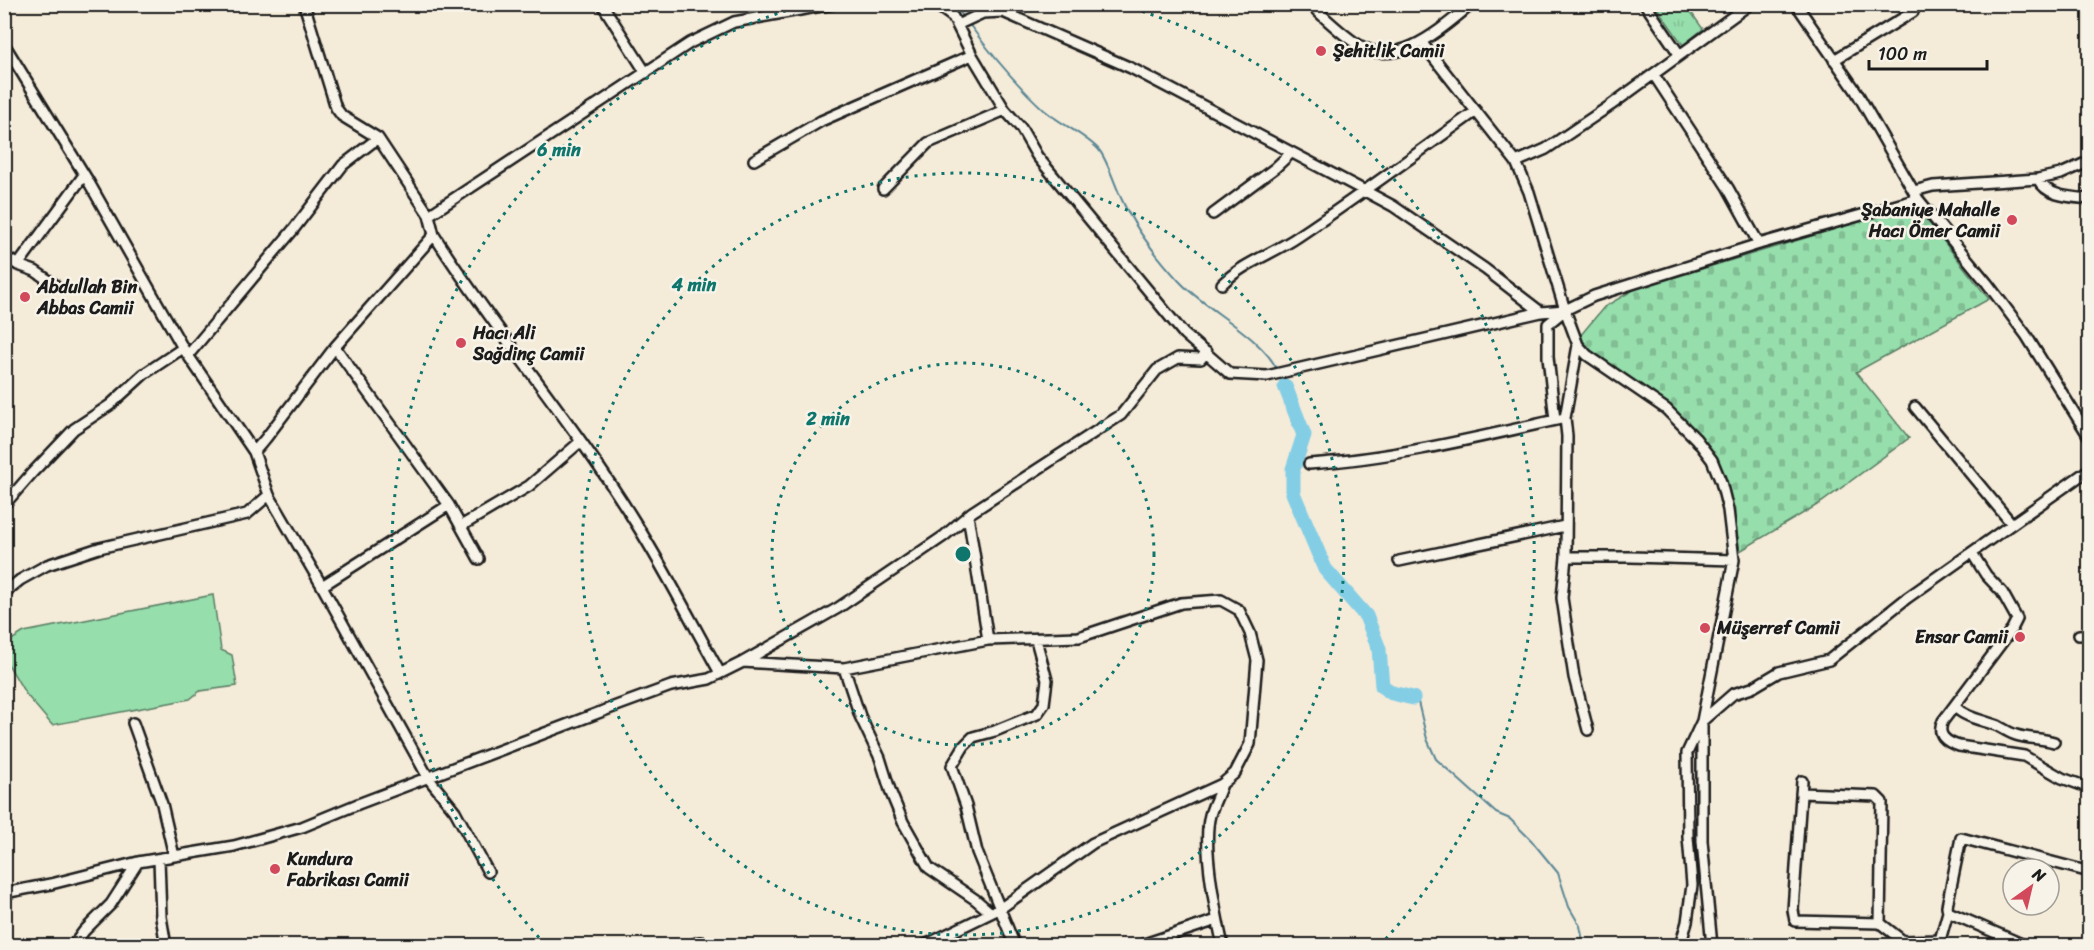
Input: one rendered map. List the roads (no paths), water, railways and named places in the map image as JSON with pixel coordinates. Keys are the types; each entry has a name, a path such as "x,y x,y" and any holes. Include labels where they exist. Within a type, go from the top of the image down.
{"street":[{"path":"304,4 336,108 342,116 378,138 429,215 434,235 454,266 635,522 720,673"},
{"path":"602,4 646,73"},
{"path":"429,215 690,43 734,22 833,4"},
{"path":"1310,4 1358,45 1377,51 1400,51 1422,43 1472,4"},
{"path":"1645,4 1680,54"},
{"path":"1516,162 1546,149 1654,75 1750,4"},
{"path":"1796,4 1856,91 1916,195 2025,335 2090,438"},
{"path":"1834,60 1913,12 1908,4"},
{"path":"942,6 958,22 972,55 1005,110 1021,128 1037,156 1184,334 1230,374 1267,376 1541,312 1565,310"},
{"path":"958,22 983,13 1003,12 1121,64 1365,190 1485,269 1541,312"},
{"path":"1422,43 1516,162 1529,192 1578,345 1587,355 1666,409 1696,439 1712,460 1728,510 1734,560 1702,721 1702,841 1712,945"},
{"path":"4,44 84,175 186,351 254,452 269,495 429,778 455,811 488,872"},
{"path":"754,160 821,121 972,55"},
{"path":"1654,75 1728,188 1759,244"},
{"path":"883,189 928,143 1005,110"},
{"path":"1222,284 1233,273 1257,258 1283,247 1476,111"},
{"path":"4,505 74,429 111,405 144,374 186,351 293,230 343,165 378,138"},
{"path":"1213,214 1275,168 1291,153"},
{"path":"1588,730 1574,677 1562,598 1566,557 1567,436 1560,419 1548,357 1548,324 1565,310 1594,296 1916,195 1933,186 2038,178 2061,174 2090,161"},
{"path":"18,265 84,175"},
{"path":"2038,178 2048,191 2090,199"},
{"path":"254,452 335,347 434,235"},
{"path":"4,256 18,265 35,271 54,285"},
{"path":"1560,419 1578,345"},
{"path":"335,347 449,505 479,559"},
{"path":"4,893 51,884 138,862 234,846 302,827 610,708 671,686 709,679 838,608 944,536 968,515 1122,415 1157,370 1178,358 1201,359 1206,352"},
{"path":"1914,406 2012,524"},
{"path":"1309,464 1346,461 1431,447 1560,419"},
{"path":"461,525 529,486 580,442"},
{"path":"1680,945 1687,922 1692,885 1688,837 1687,753 1702,721 1733,694 1752,688 1779,672 1829,660 1907,598 2090,470"},
{"path":"4,593 20,580 46,566 99,548 248,514 269,495"},
{"path":"322,586 449,505"},
{"path":"968,515 988,640"},
{"path":"1399,561 1565,526"},
{"path":"1972,553 1986,575 2002,592 2017,619 1940,727 1941,735 1959,747 2024,756 2062,778 2090,788"},
{"path":"1566,557 1734,560"},
{"path":"743,662 844,668 988,640 1079,637 1181,603 1221,600 1239,610 1250,633 1257,660 1250,744 1235,773 1222,784 1093,843 1001,908 923,945"},
{"path":"1015,945 977,852 966,806 952,766 964,746 973,737 1037,714 1044,704 1047,680 1036,640"},
{"path":"844,668 860,716 880,758 903,822 929,868 991,913"},
{"path":"1954,707 1961,713 2016,735 2054,742"},
{"path":"134,723 162,804 174,856"},
{"path":"1802,781 1793,910 1795,921 1880,923 1903,941 1943,943 1947,906 1961,838 2090,872"},
{"path":"1222,784 1210,816 1208,845 1217,920 1223,945"},
{"path":"1801,794 1876,796 1882,802 1880,923"},
{"path":"159,859 160,916 166,945"},
{"path":"74,945 84,931 111,904 138,862"},
{"path":"1948,912 2024,945"},
{"path":"1138,945 1217,920"},
{"path":"690,945 699,942 725,945"}],"waterway":[{"path":"954,4 965,19"},
{"path":"969,24 1004,68 1044,110 1099,150 1134,222 1171,273 1191,292 1260,346 1277,370"},
{"path":"1280,375 1285,386"},
{"path":"1285,386 1304,435 1293,469 1293,493 1325,569 1366,616 1379,649 1382,686 1392,693 1413,698"},
{"path":"1413,698 1418,702 1427,739 1436,759 1496,813 1510,819 1558,873 1569,907 1580,926 1584,946"}],"place":[{"name":"Şehitlik Camii","path":"1321,51"},
{"name":"Şabaniye Mahalle Hacı Ömer Camii","path":"2012,220"},
{"name":"Abdullah Bin Abbas Camii","path":"25,297"},
{"name":"Hacı Ali Sağdinç Camii","path":"461,343"},
{"name":"Müşerref Camii","path":"1705,628"},
{"name":"Ensar Camii","path":"2020,637"},
{"name":"Kundura Fabrikası Camii","path":"275,869"}]}
